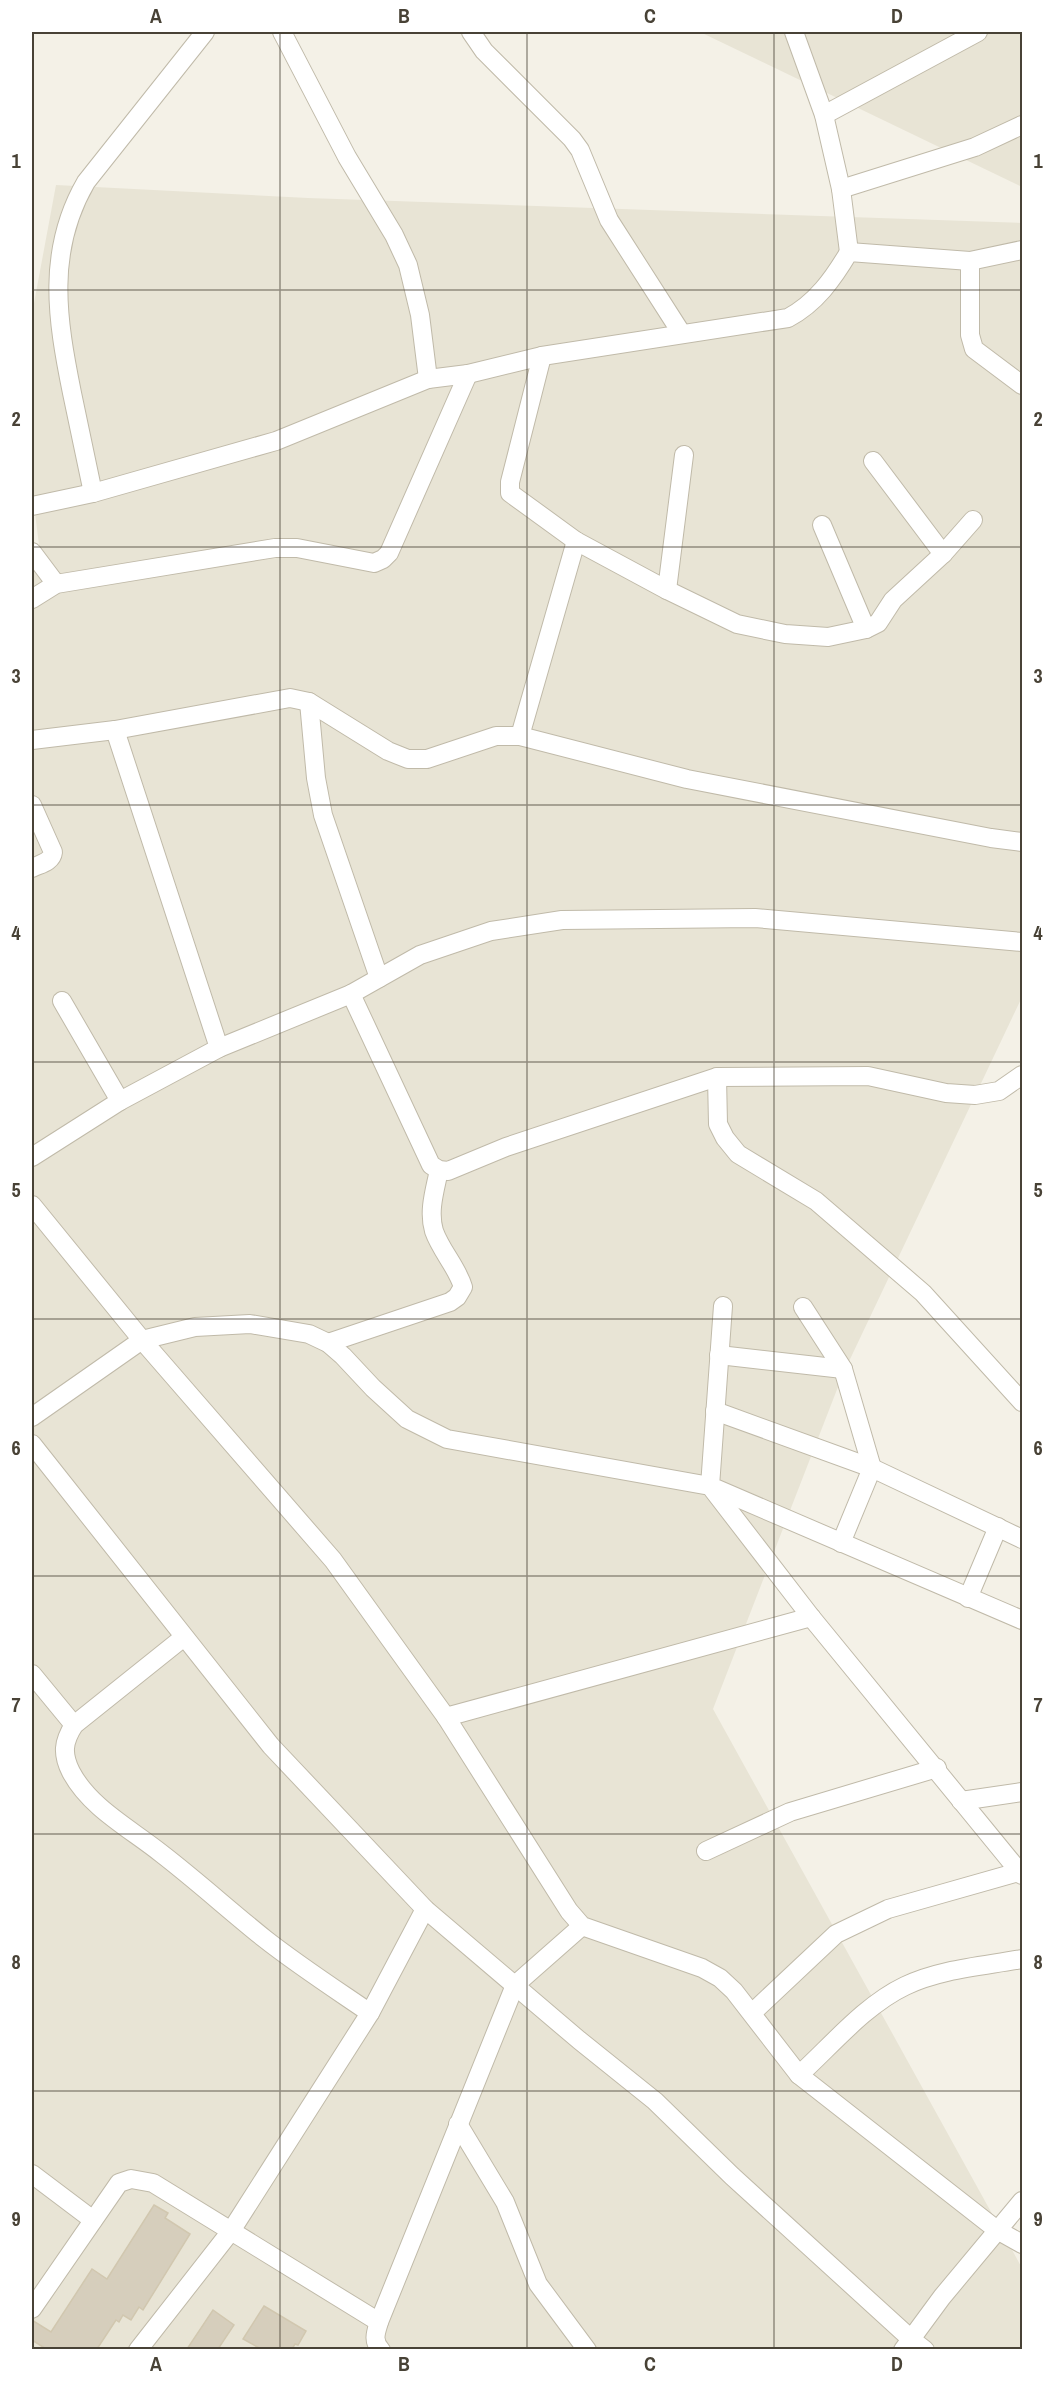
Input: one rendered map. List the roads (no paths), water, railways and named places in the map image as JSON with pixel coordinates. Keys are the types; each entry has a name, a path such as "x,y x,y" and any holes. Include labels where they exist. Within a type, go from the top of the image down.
{"street":[{"path":"93,493 60,332 59,269 67,224 74,203 86,182 206,32"},
{"path":"282,32 347,157 394,235 408,265 420,315 428,380"},
{"path":"471,32 484,51 572,139 580,150 609,220 682,334"},
{"path":"32,506 93,493 276,441 428,380 468,374 542,356 788,318 804,309 834,276 849,252 841,189 824,115 794,32"},
{"path":"824,115 978,32"},
{"path":"841,189 975,147 1023,125"},
{"path":"849,252 970,261 1023,250"},
{"path":"970,261 970,335 974,349 1023,385"},
{"path":"542,356 508,488 517,500 576,541 667,590 738,624 785,634 828,637 866,629 878,623 893,600 943,554 973,520"},
{"path":"32,599 56,584 274,548 297,548 374,563 383,559 388,553 468,374"},
{"path":"667,590 684,455"},
{"path":"873,461 943,554"},
{"path":"822,525 866,629"},
{"path":"520,736 576,541"},
{"path":"32,552 56,584"},
{"path":"32,740 115,730 290,698 309,702 388,751 408,759 427,759 496,736 520,736 687,779 991,838 1023,842"},
{"path":"309,702 316,778 323,815 379,978"},
{"path":"115,730 219,1048"},
{"path":"32,805 53,852 53,857 49,861 32,868"},
{"path":"32,1156 120,1101 219,1048 351,994 420,955 491,931 562,920 755,918 1023,942"},
{"path":"351,994 431,1165 439,1170 448,1171 506,1147 717,1077 868,1076 946,1094 975,1095 999,1091 1023,1075"},
{"path":"62,1001 120,1101"},
{"path":"717,1077 718,1124 725,1138 738,1154 816,1201 923,1293 1023,1402"},
{"path":"327,1342 450,1302 460,1292 462,1287 460,1277 435,1233 432,1219 439,1170"},
{"path":"32,1205 142,1340 333,1560 446,1716 569,1911 582,1926 702,1968 720,1978 752,2013 800,2075 997,2230 1023,2244"},
{"path":"723,1305 710,1486 811,1617 1022,1873 888,1909 836,1934 752,2013"},
{"path":"803,1307 843,1369 872,1468 841,1543"},
{"path":"32,1418 142,1340 195,1327 250,1324 309,1334 327,1342 373,1389 407,1419 447,1439 710,1486 1023,1620"},
{"path":"719,1355 843,1369"},
{"path":"715,1411 872,1468 1023,1539"},
{"path":"32,1444 271,1746 425,1909 579,2040 655,2101 913,2346 997,2230 1023,2201"},
{"path":"968,1598 998,1527"},
{"path":"446,1716 811,1617"},
{"path":"184,1637 74,1725 64,1746 64,1757 72,1773 92,1800 163,1854 266,1940 370,2013"},
{"path":"32,1674 74,1725"},
{"path":"706,1851 790,1812 937,1768"},
{"path":"961,1801 1023,1792"},
{"path":"138,2349 231,2231 370,2013 425,1909"},
{"path":"381,2349 377,2346 374,2336 379,2322 515,1984 582,1926"},
{"path":"800,2075 870,2009 905,1986 943,1973 1023,1959"},
{"path":"458,2124 506,2202 538,2284 587,2349"},
{"path":"32,2174 93,2220"},
{"path":"32,2309 119,2183 141,2179 153,2182 379,2322"}]}
